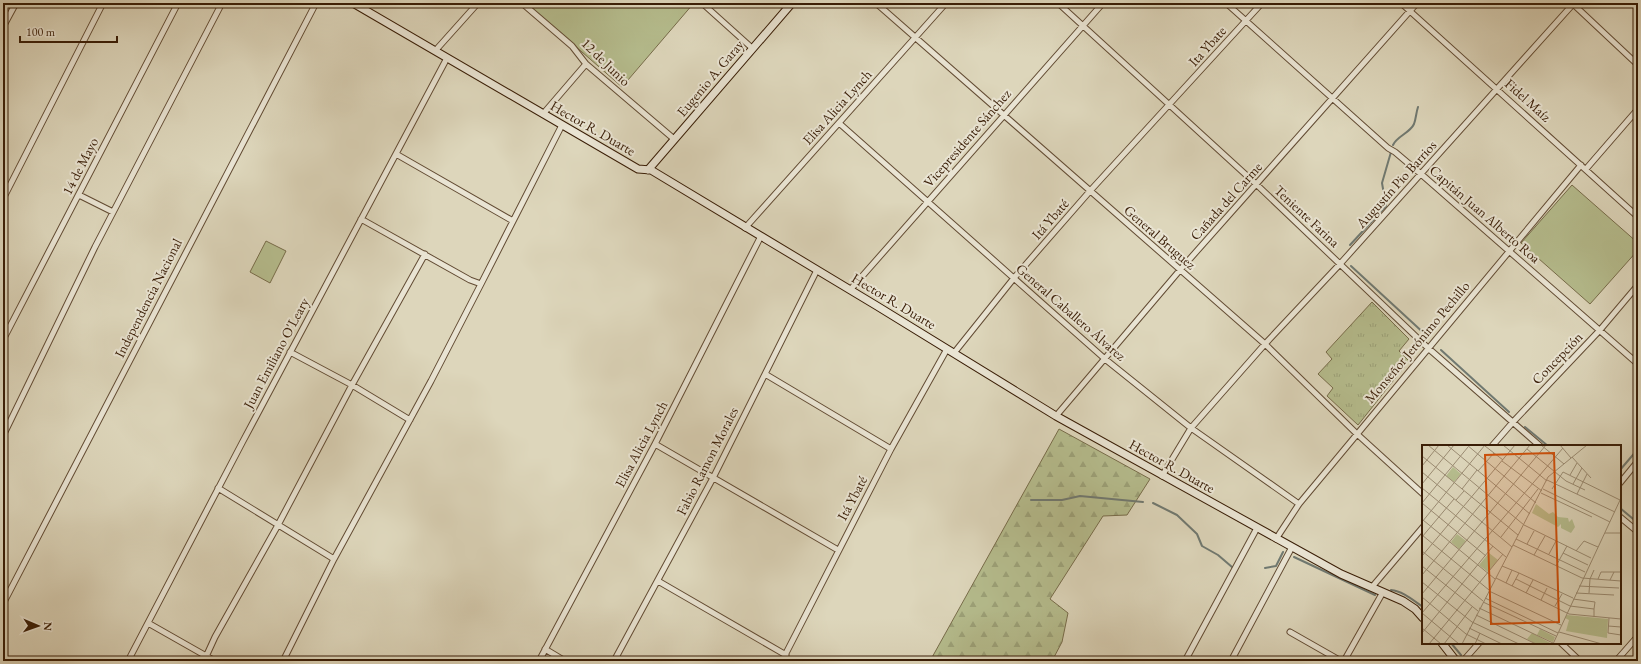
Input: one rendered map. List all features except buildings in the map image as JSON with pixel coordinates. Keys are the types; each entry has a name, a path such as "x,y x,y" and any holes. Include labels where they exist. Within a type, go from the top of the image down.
{"street":[{"path":"3,27 16,3"},
{"path":"3,199 103,3"},
{"name":"14 de Mayo","path":"3,340 178,3"},
{"path":"3,436 113,212 222,3"},
{"name":"Independencia Nacional","path":"3,604 316,3"},
{"name":"Hector R. Duarte","path":"353,3 638,169 651,170 1056,416 1341,574 1403,601 1415,609 1422,617"},
{"path":"436,51 478,3"},
{"name":"12 de Junio","path":"522,3 572,46 586,64 674,139"},
{"path":"702,3 752,48"},
{"name":"Eugenio A. Garay","path":"648,170 792,3"},
{"name":"General Bruguez","path":"876,3 1265,344 1357,434 1422,493"},
{"name":"Elisa Alicia Lynch","path":"745,228 946,3"},
{"name":"Teniente Farina","path":"1058,3 1256,184 1428,348 1539,445"},
{"name":"Vicepresidente Sánchez","path":"850,290 1103,3"},
{"name":"Capitán Juan Alberto Roa","path":"1226,3 1245,22 1332,99 1510,251 1638,364"},
{"name":"Ita Ybate","path":"1170,104 1262,3"},
{"name":"Fidel Maíz","path":"1401,3 1497,88 1638,217"},
{"name":"Cañada del Carme","path":"1056,416 1180,270 1417,3"},
{"path":"1573,3 1638,65"},
{"name":"Augustín Pio Barrios","path":"1162,476 1191,428 1265,344 1421,174 1573,3"},
{"name":"Juan Emiliano O'Leary","path":"128,661 218,488 447,58"},
{"path":"543,114 586,64"},
{"name":"Itá Ybaté","path":"954,353 1014,278 1170,104"},
{"path":"1586,169 1638,109"},
{"name":"General Caballero Álvarez","path":"839,123 1105,359 1191,428 1299,504"},
{"path":"283,661 334,559 410,420 562,125"},
{"path":"396,154 513,221"},
{"name":"Monseñor Jerónimo Pechillo","path":"1276,539 1299,504 1581,165"},
{"path":"79,195 113,212"},
{"path":"361,219 481,284"},
{"name":"Elisa Alicia Lynch","path":"539,661 655,444 761,236"},
{"path":"205,658 215,637 278,525 352,385 425,254"},
{"name":"Fabio Ramon Morales","path":"614,661 713,478 817,270"},
{"name":"Concepción","path":"1493,445 1512,422 1600,330 1638,285"},
{"name":"Itá Ybaté","path":"782,661 891,449 947,349"},
{"path":"290,352 352,385 410,420"},
{"path":"765,374 891,449"},
{"path":"655,444 838,550"},
{"path":"1621,482 1638,461"},
{"path":"218,488 334,559"},
{"path":"1621,518 1638,532"},
{"path":"1185,661 1257,528"},
{"path":"1372,588 1422,528"},
{"path":"1231,661 1292,547"},
{"path":"658,581 786,655"},
{"path":"1344,661 1383,592"},
{"path":"148,623 205,658 215,661"},
{"path":"1290,632 1341,661"},
{"path":"1616,661 1638,636"},
{"path":"1443,644 1456,661"},
{"path":"1463,661 1478,644"},
{"path":"1563,644 1580,661"},
{"path":"545,649 564,661"}],"green space":[{"path":"526,3 691,3 693,4 622,87"},
{"path":"1572,185 1638,243 1638,250 1590,304 1521,243"},
{"path":"266,241 286,251 270,283 250,272"},
{"path":"1372,302 1409,339 1399,351 1409,361 1358,425 1327,396 1333,388 1318,374 1332,359 1326,352"},
{"path":"1059,429 1150,479 1127,515 1103,516 1050,599 1068,613 1062,642 1052,661 930,661"}],"waterway":[{"path":"1393,145 1397,139 1412,127 1415,122 1418,107"},
{"path":"1350,245 1386,206 1382,183 1391,152"},
{"path":"1351,266 1427,336"},
{"path":"1441,350 1509,412"},
{"path":"1525,427 1547,445"},
{"path":"1621,469 1638,449"},
{"path":"1031,500 1062,500 1080,496 1143,502"},
{"path":"1153,503 1177,515 1197,534 1202,546 1218,555 1232,567"},
{"path":"1621,509 1638,523"},
{"path":"1265,568 1276,566 1283,552"},
{"path":"1294,557 1375,595"},
{"path":"1391,590 1404,594 1422,606"},
{"path":"1452,644 1461,655"}]}
